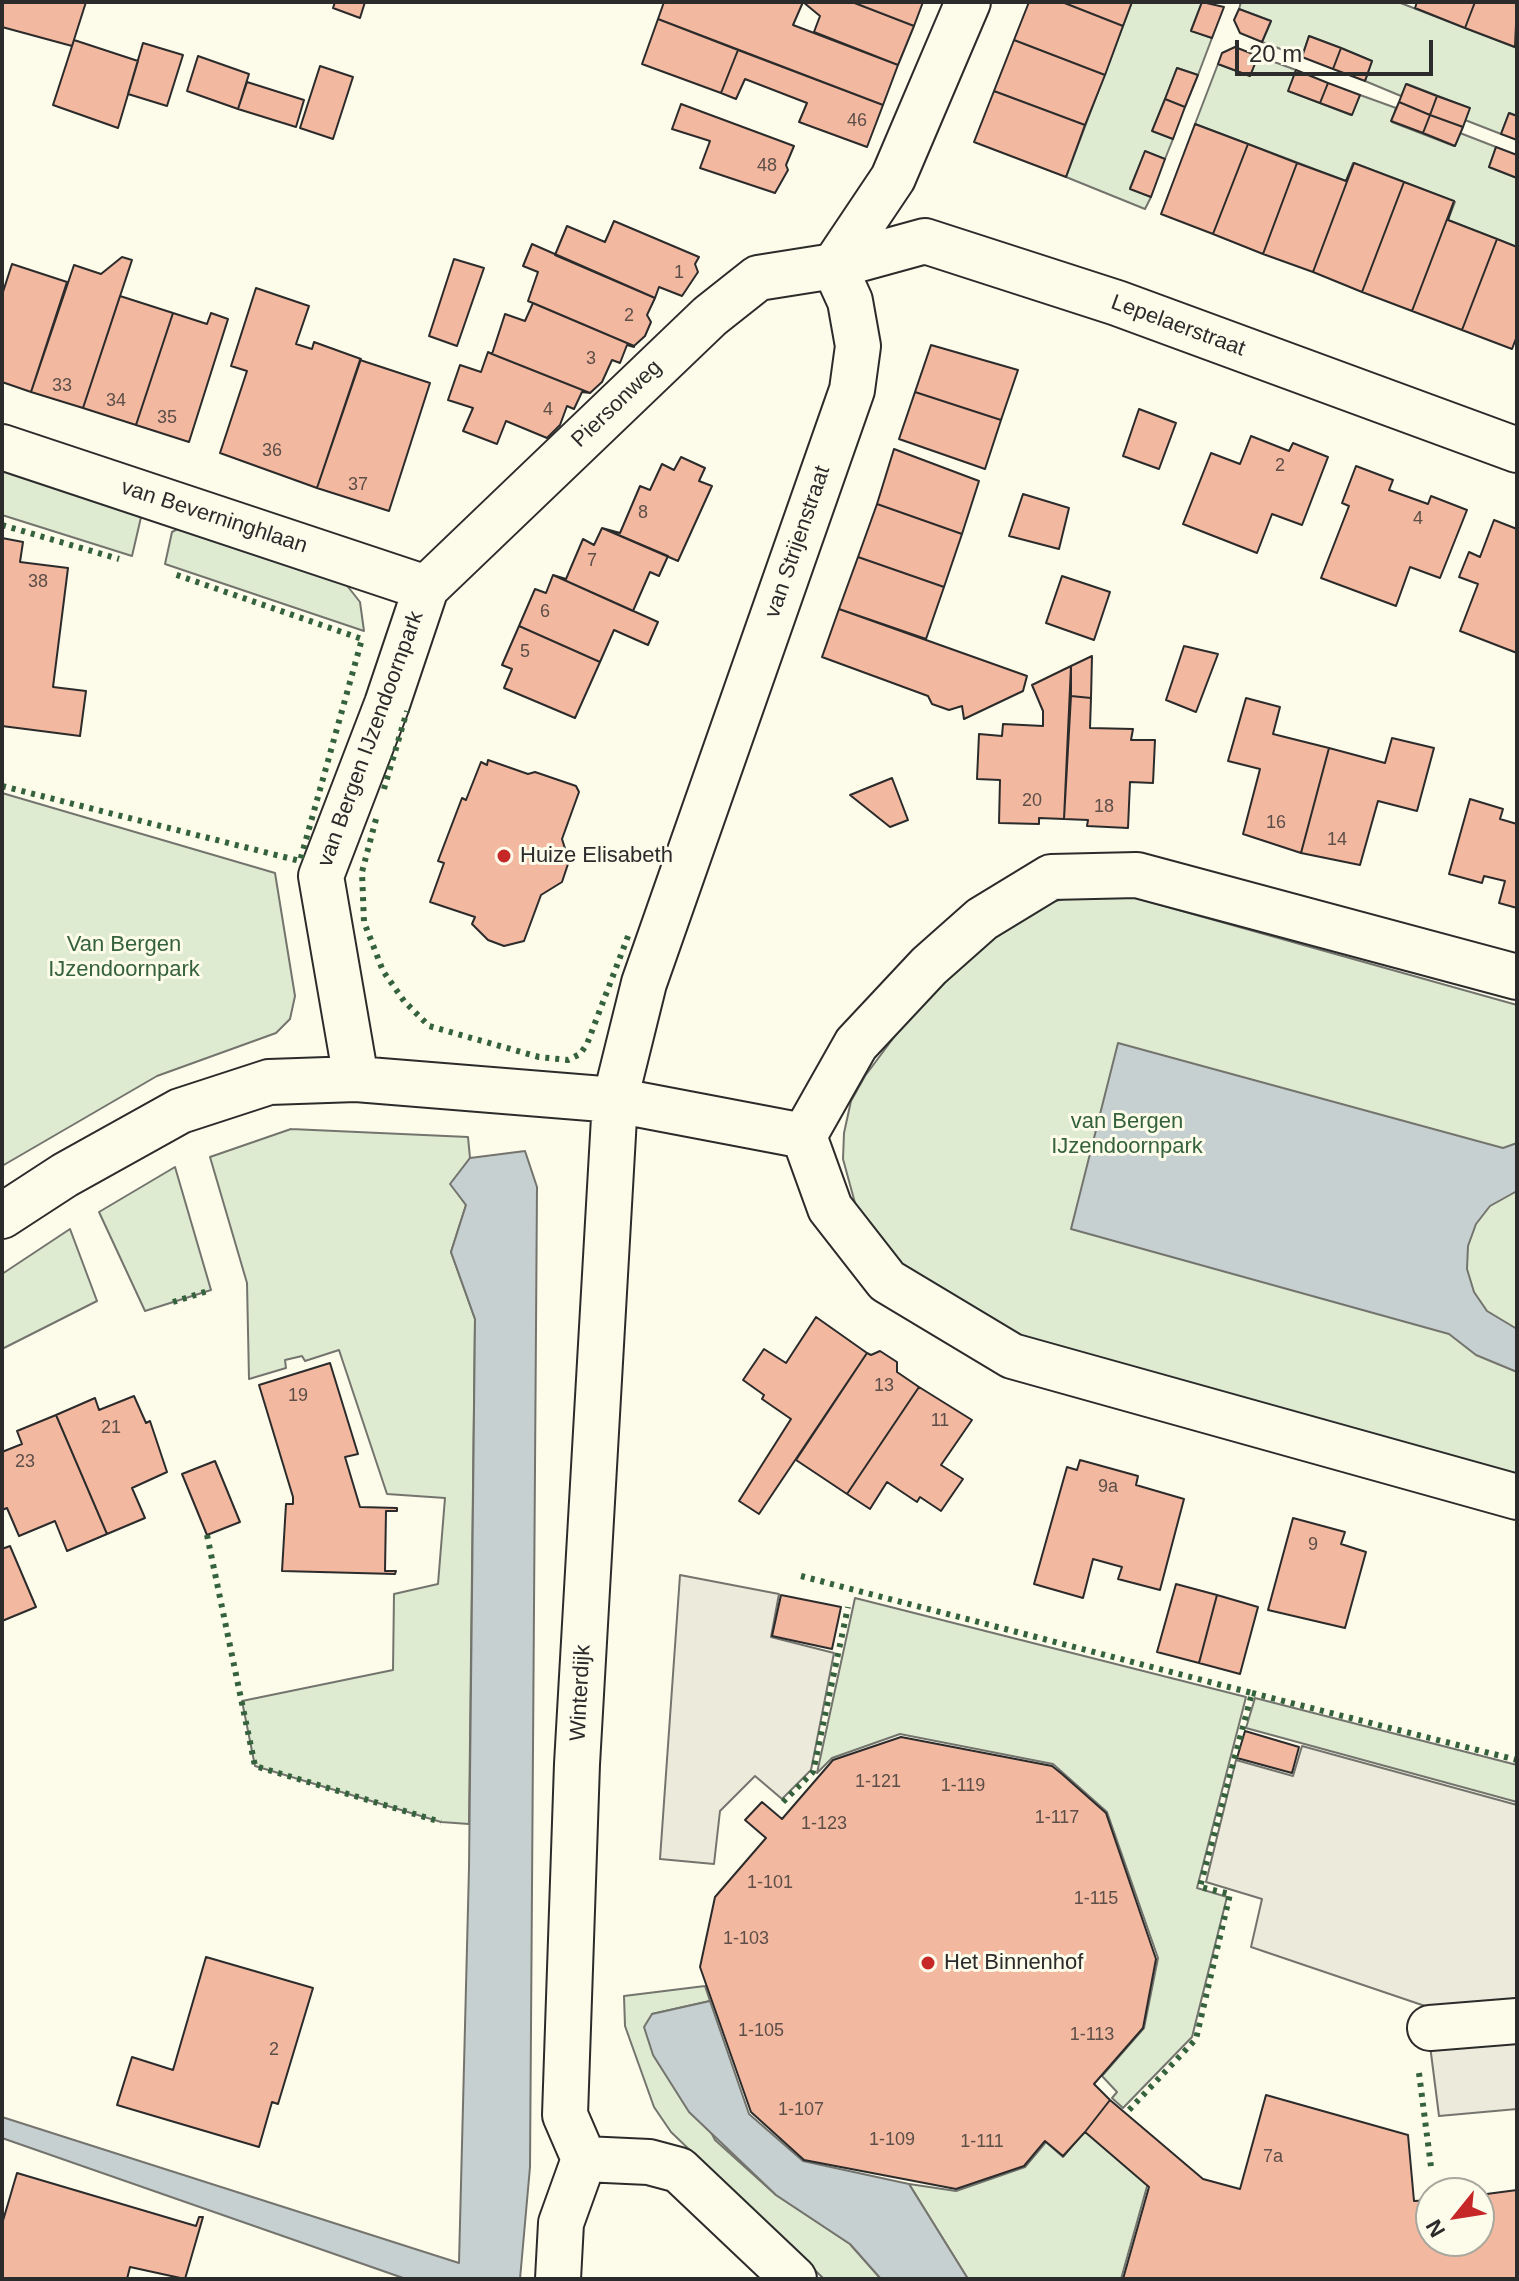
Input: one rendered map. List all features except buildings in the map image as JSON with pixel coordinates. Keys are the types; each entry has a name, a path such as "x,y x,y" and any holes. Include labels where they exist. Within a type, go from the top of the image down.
{"street":[{"path":"834,266 893,178 968,2"},
{"name":"Lepelaerstraat","path":"834,266 925,241 1117,303 1517,450"},
{"name":"Piersonweg","path":"426,588 710,316 758,278 834,266"},
{"name":"van Strijenstraat","path":"615,1100 644,983 852,390 858,346 850,301 834,266"},
{"name":"van Beverninghlaan","path":"2,447 426,588"},
{"name":"van Bergen IJzendoornpark","path":"356,1079 321,876 387,704 426,588"},
{"path":"1517,977 1137,875 1051,877 982,919 929,966 856,1044 804,1136 830,1208 887,1281 1012,1356 1517,1497"},
{"path":"2,1216 65,1175 180,1111 269,1082 356,1079 615,1100 804,1136"},
{"name":"Winterdijk","path":"584,2159 565,2115 565,2099 577,1764 615,1100"},
{"path":"1430,2028 1517,2021"},
{"path":"558,2279 561,2223 584,2159 649,2162 679,2170 794,2279"}],"green space":[{"path":"1132,2 1202,2 1191,30 1212,38 1198,75 1177,68 1153,131 1173,139 1165,159 1145,152 1130,188 1151,197 1145,209 1066,177"},
{"path":"1241,2 1398,2 1517,48 1517,116 1509,113 1501,134 1465,120 1469,108 1407,84 1401,96 1365,81 1372,61 1341,48 1309,36 1302,57 1262,42 1271,21 1239,9"},
{"path":"1258,56 1296,70 1289,91 1351,115 1360,95 1396,108 1392,122 1454,146 1460,133 1496,147 1489,167 1517,178 1517,247 1448,220 1455,202 1404,182 1353,163 1346,181 1195,124 1218,64 1250,76"},
{"path":"2,468 142,513 132,556 2,515"},
{"path":"183,526 345,583 360,602 364,631 165,564 172,532"},
{"name":"Van Bergen IJzendoornpark","path":"2,793 275,873 295,996 290,1019 276,1033 157,1076 2,1166"},
{"name":"van Bergen IJzendoornpark","path":"1118,893 1517,1005 1517,1482 1023,1345 917,1288 861,1225 843,1159 844,1133 851,1101 865,1076 944,970 1042,905 1077,895"},
{"path":"291,1129 468,1137 470,1158 451,1184 466,1205 451,1252 475,1319 469,1824 441,1822 255,1766 242,1701 393,1670 394,1594 438,1584 445,1498 387,1494 339,1350 305,1361 302,1356 285,1360 286,1368 249,1379 247,1283 210,1157"},
{"path":"175,1167 211,1290 145,1311 99,1212"},
{"path":"70,1229 97,1301 2,1349 2,1274"},
{"path":"855,1598 1246,1697 1197,1888 1227,1897 1192,2037 1123,2108 1112,2098 1117,2092 1102,2076 1144,2028 1158,1958 1107,1812 1053,1764 900,1734 832,1758 817,1773"},
{"path":"1255,1698 1517,1765 1517,1802 1246,1728"},
{"path":"705,1986 710,2001 652,2014 715,2140 776,2195 850,2244 881,2279 824,2279 671,2132 654,2107 625,2026 624,1996"},
{"path":"1087,2128 1148,2183 1121,2279 968,2279 909,2184 956,2191 1025,2167 1046,2142 1063,2157"}],"shaded area":[{"path":"1118,1043 1503,1148 1517,1143 1517,1191 1490,1206 1476,1224 1468,1246 1467,1269 1474,1292 1487,1311 1517,1329 1517,1372 1476,1355 1449,1334 1071,1229"},
{"path":"525,1151 537,1187 530,2167 520,2279 406,2279 2,2138 2,2117 459,2263 469,1868 475,1319 451,1252 466,1205 450,1184 470,1158"},
{"path":"680,1575 779,1594 771,1637 834,1653 811,1770 782,1799 755,1776 720,1811 714,1864 660,1859"},
{"path":"1302,1746 1517,1805 1517,2109 1439,2116 1425,2006 1251,1947 1262,1899 1206,1882 1236,1760 1293,1776"},
{"path":"710,2001 749,2114 803,2161 909,2184 968,2279 881,2279 850,2244 776,2195 689,2112 653,2055 644,2027 652,2014"}],"hedge":[{"path":"2,525 119,559"},
{"path":"2,786 300,861 362,639 171,573"},
{"path":"384,789 407,711"},
{"path":"376,819 362,872 364,922 383,971 404,1001 429,1026 539,1057 568,1060 580,1054 587,1044 630,931"},
{"path":"173,1302 211,1290"},
{"path":"207,1535 255,1766 441,1822"},
{"path":"801,1576 1252,1693 1200,1887 1230,1894 1196,2039 1129,2110"},
{"path":"783,1802 813,1772 848,1607"},
{"path":"1252,1693 1517,1760"},
{"path":"1419,2073 1431,2167"}],"place":[{"name":"Huize Elisabeth","path":"504,856"},
{"name":"Het Binnenhof","path":"928,1963"}]}
